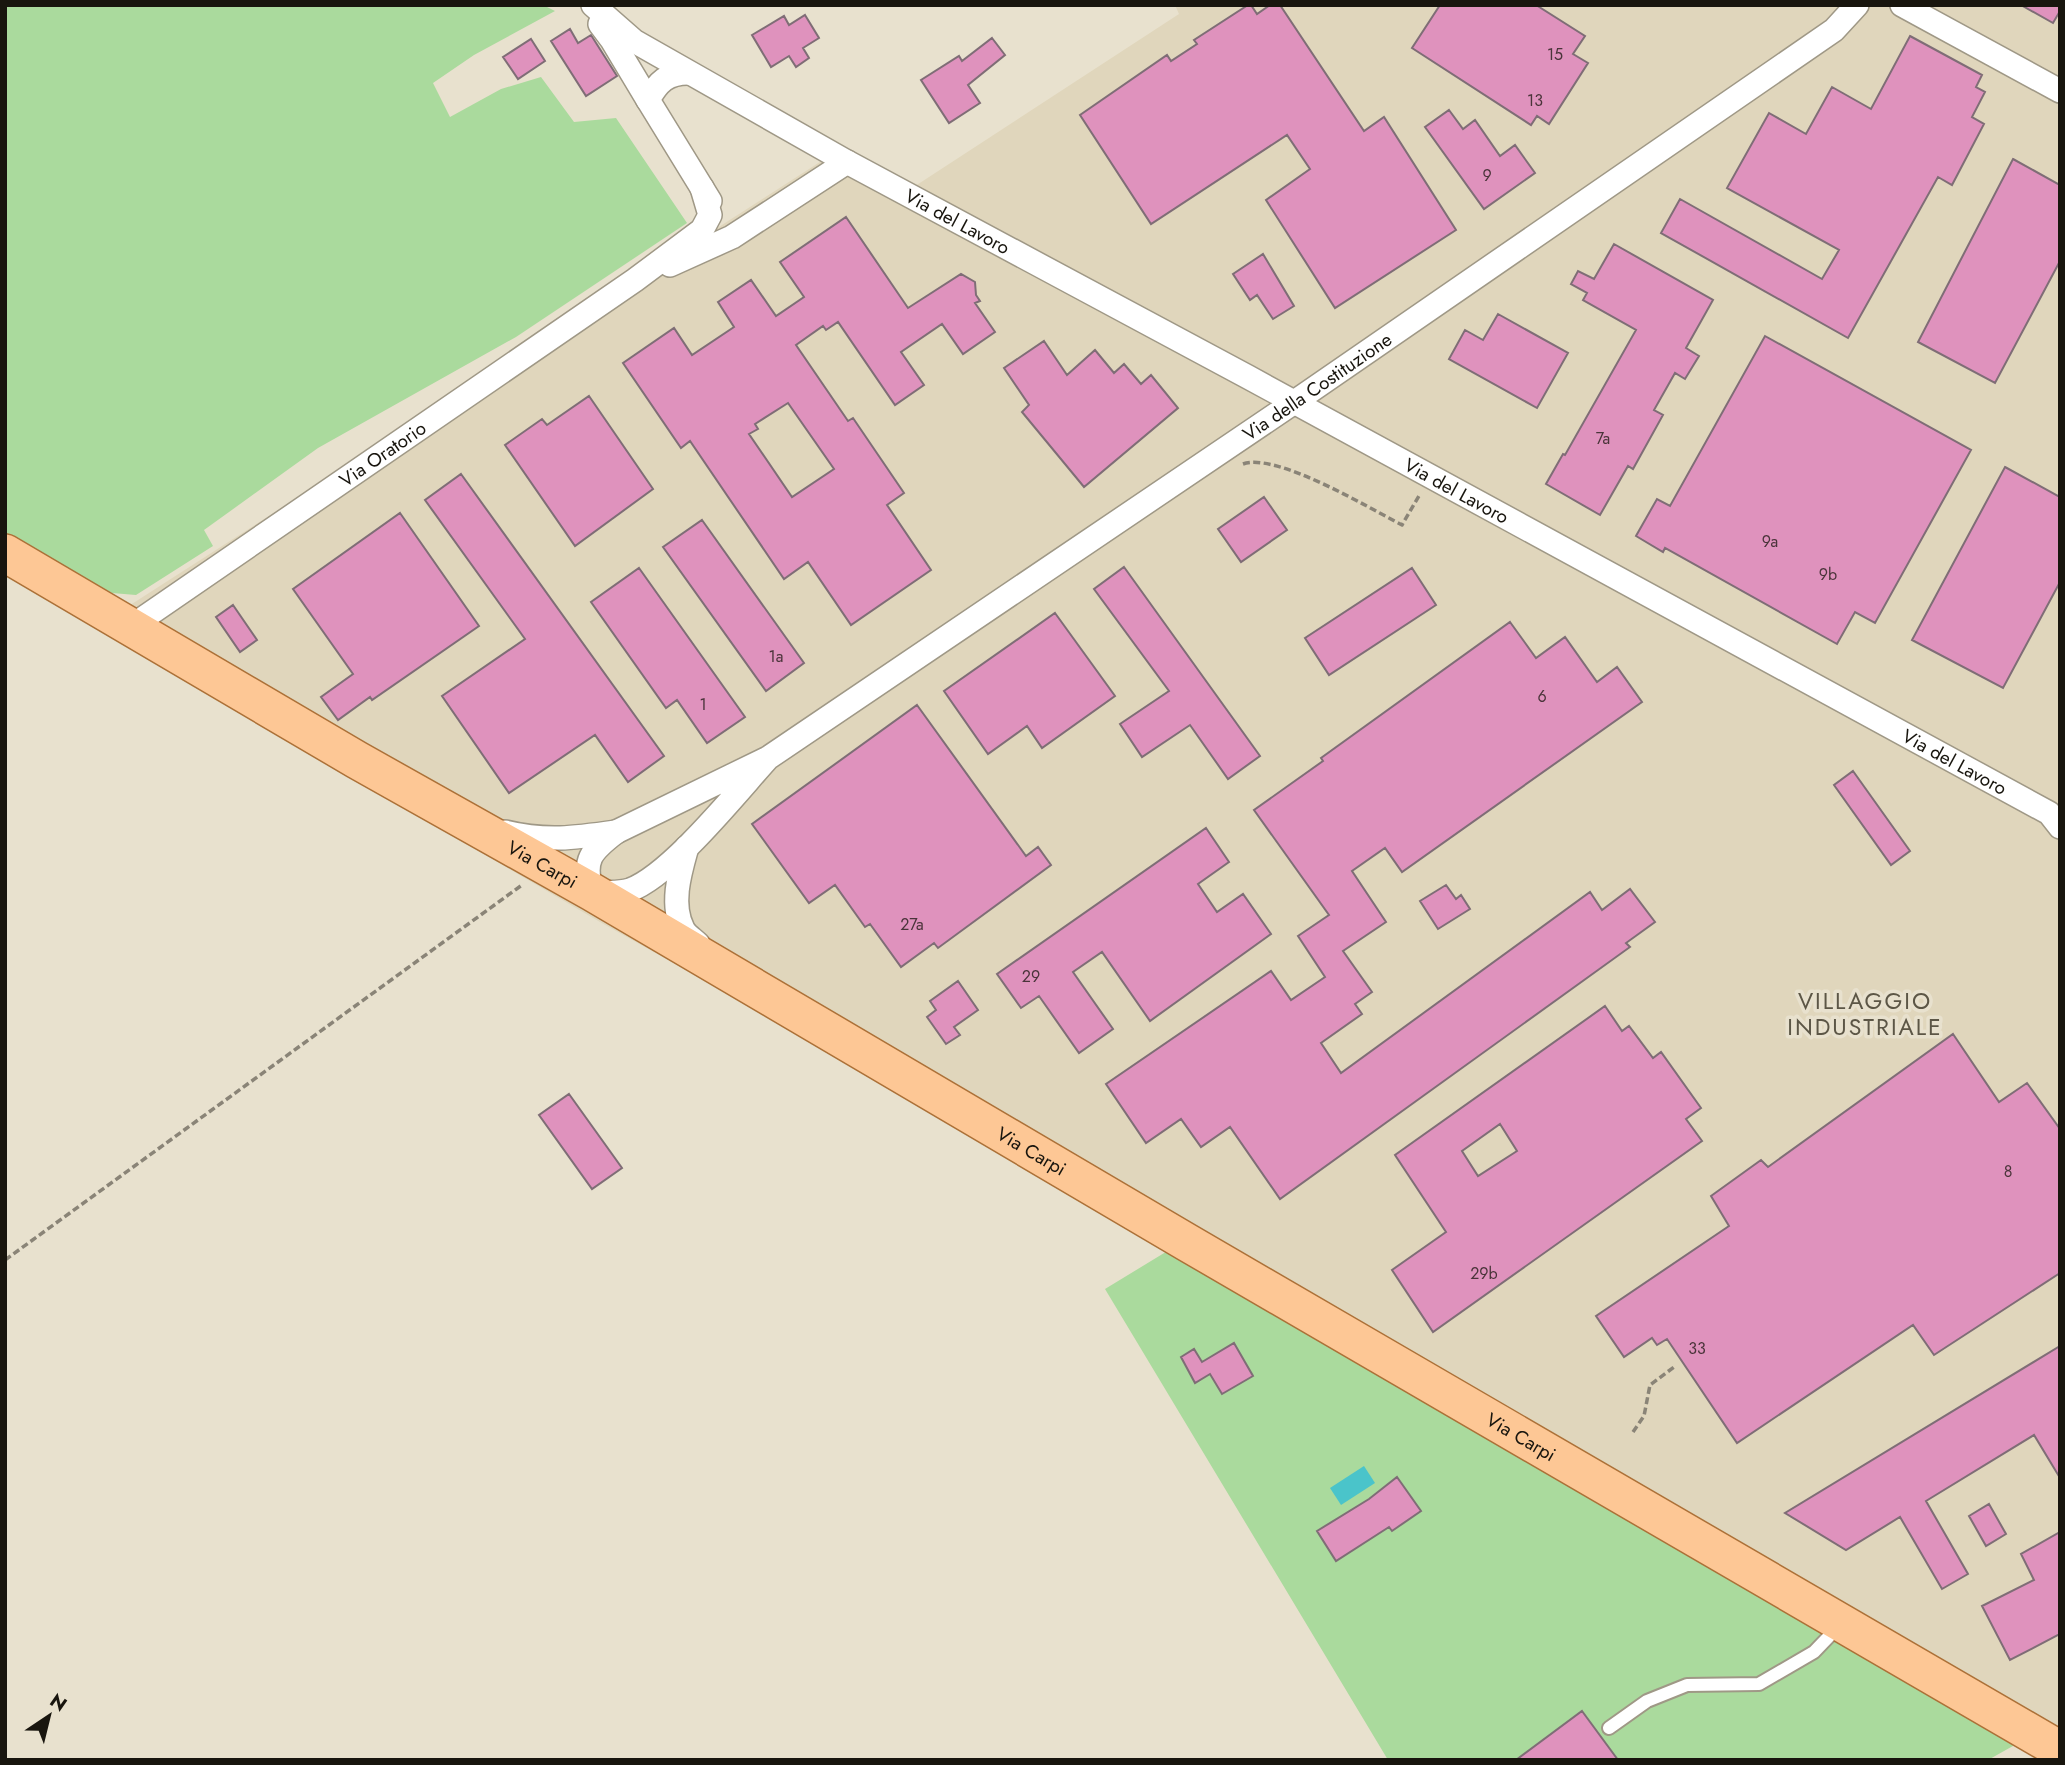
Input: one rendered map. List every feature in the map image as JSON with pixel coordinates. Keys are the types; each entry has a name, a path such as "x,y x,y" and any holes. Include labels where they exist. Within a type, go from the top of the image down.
{"main road":[{"name":"Via Carpi","path":"5,553 357,760 548,866 735,978 2060,1750"}],"street":[{"name":"Via Oratorio","path":"586,5 612,40 732,237"},
{"path":"593,5 634,41 846,162"},
{"name":"Via della Costituzione","path":"768,758 687,847 648,880 633,889 618,893 592,892 587,873 589,859 599,845 616,832 768,758 1293,403 1834,30 1857,5"},
{"path":"1902,5 2060,91"},
{"path":"648,100 664,78 676,73 688,73"},
{"name":"Via Oratorio","path":"635,280 732,237 846,162"},
{"name":"Via del Lavoro","path":"846,162 1248,377 2049,813 2060,827"},
{"name":"Via Oratorio","path":"132,626 635,280 702,230 710,215 702,188"},
{"name":"Via della Costituzione","path":"479,826 541,838 566,839 616,832"},
{"name":"Via della Costituzione","path":"687,847 677,888 680,921 684,931 735,978"}],"lane":[{"path":"1609,1728 1647,1701 1687,1685 1759,1684 1814,1652 1842,1623"}],"path":[{"path":"1232,467 1252,460 1287,467 1402,525 1423,490"},
{"path":"5,1260 548,866"},
{"path":"1633,1432 1644,1416 1650,1385 1674,1367"}],"shaded area":[{"path":"1175,5 2060,5 2060,1756 853,1063 600,922 96,627 837,151 906,192 1179,14"}],"green space":[{"path":"5,5 543,5 555,11 474,55 433,83 450,117 501,89 541,77 574,122 616,118 687,223 516,337 318,448 204,530 213,546 136,595 112,593 5,535"},
{"path":"1174,1247 2029,1737 1988,1760 1388,1760 1105,1289"}],"water":[{"path":"1364,1466 1375,1483 1341,1505 1330,1488"}],"building":[{"path":"1251,5 1257,14 1270,5 1280,5 1364,131 1384,117 1456,230 1335,308 1266,200 1310,169 1287,135 1151,224 1080,115 1167,55 1171,61 1197,44 1194,40"},
{"path":"1440,5 1536,5 1585,36 1573,54 1588,63 1549,124 1537,116 1531,125 1412,48"},
{"path":"2021,5 2060,5 2060,11 2053,23"},
{"path":"805,15 819,38 803,48 809,58 796,67 789,56 771,67 752,35 784,16 789,25"},
{"path":"570,29 578,43 591,35 617,76 586,96 551,41"},
{"path":"1910,36 1982,75 1976,87 1985,92 1972,117 1984,124 1952,185 1938,177 1848,338 1661,233 1680,199 1822,279 1839,250 1727,188 1769,113 1806,134 1832,87 1871,109"},
{"path":"992,38 1005,55 968,85 980,103 949,123 921,80 959,56 962,61"},
{"path":"531,39 545,61 518,79 503,57"},
{"path":"1449,110 1463,129 1475,120 1500,156 1515,145 1535,173 1484,209 1425,127"},
{"path":"2013,159 2060,185 2060,261 1995,383 1918,342"},
{"path":"846,217 908,308 961,274 975,282 976,295 980,301 975,303 995,332 963,354 942,324 901,352 924,385 895,405 838,322 826,330 823,326 796,345 848,421 853,418 904,493 887,505 931,570 851,625 808,562 784,579 690,441 681,448 623,363 674,328 692,355 734,327 718,302 751,280 776,316 804,297 780,262","holes":["788,403 834,469 792,497 749,434 758,429 755,424"]},
{"path":"1614,244 1713,300 1686,348 1699,356 1685,379 1675,373 1654,410 1663,415 1633,469 1628,466 1600,515 1546,484 1636,330 1583,300 1587,293 1571,284 1578,271 1594,279"},
{"path":"1263,254 1294,306 1273,319 1257,295 1250,300 1233,274"},
{"path":"1498,314 1568,353 1537,408 1449,359 1465,330 1483,340"},
{"path":"1765,336 1971,450 1875,623 1855,612 1837,644 1665,548 1663,552 1636,536 1657,499 1670,506"},
{"path":"1044,341 1067,375 1095,350 1114,373 1124,364 1141,384 1151,375 1178,408 1084,487 1022,412 1029,405 1004,368"},
{"path":"589,396 653,489 575,546 505,445 542,419 547,425"},
{"path":"2005,467 2060,497 2060,582 2003,688 1912,640"},
{"path":"461,474 664,756 628,782 595,735 509,793 442,696 525,639 425,500"},
{"path":"1264,497 1287,530 1241,562 1218,529"},
{"path":"400,513 479,626 372,700 370,697 338,720 321,697 353,674 293,589"},
{"path":"702,520 804,663 766,691 663,547"},
{"path":"1124,567 1260,756 1228,779 1190,725 1142,757 1120,724 1169,691 1094,589"},
{"path":"639,568 745,717 707,743 677,700 666,708 591,602"},
{"path":"1412,568 1436,605 1329,675 1305,638"},
{"path":"233,605 257,640 240,652 216,617"},
{"path":"1055,613 1115,696 1042,748 1027,726 988,754 944,691"},
{"path":"1510,622 1536,658 1565,637 1597,682 1617,667 1642,702 1402,872 1385,848 1352,871 1386,922 1343,951 1372,992 1355,1004 1362,1014 1321,1043 1341,1073 1590,892 1602,910 1630,889 1655,922 1626,943 1630,947 1280,1199 1230,1127 1201,1147 1181,1119 1146,1143 1106,1084 1271,971 1291,1000 1325,977 1298,936 1329,915 1254,810 1323,761 1321,758"},
{"path":"917,705 1026,856 1038,847 1051,865 938,948 934,943 901,967 870,924 865,927 835,885 809,903 752,824"},
{"path":"1853,771 1910,851 1891,865 1834,785"},
{"path":"1206,828 1229,862 1198,884 1217,912 1243,894 1271,934 1150,1021 1102,952 1073,972 1113,1029 1079,1053 1039,996 1021,1008 997,974"},
{"path":"1446,885 1456,899 1461,895 1470,909 1438,929 1420,901"},
{"path":"958,981 978,1010 954,1027 960,1035 946,1044 927,1017 936,1010 930,1001"},
{"path":"1605,1006 1622,1031 1629,1026 1653,1058 1661,1052 1701,1108 1686,1119 1702,1141 1433,1332 1392,1270 1446,1232 1395,1155","holes":["1500,1124 1517,1151 1478,1176 1462,1151"]},
{"path":"1953,1034 1999,1102 2027,1083 2060,1129 2060,1273 1934,1355 1913,1325 1737,1443 1667,1339 1657,1345 1652,1338 1624,1357 1596,1316 1729,1226 1711,1196 1761,1160 1768,1167"},
{"path":"569,1094 622,1168 592,1189 539,1115"},
{"path":"1234,1343 1253,1376 1222,1394 1210,1374 1195,1383 1181,1357 1194,1349 1202,1362"},
{"path":"2060,1346 2060,1478 2034,1435 1926,1501 1968,1574 1942,1589 1900,1517 1846,1550 1785,1513"},
{"path":"1397,1477 1421,1511 1392,1531 1389,1527 1336,1561 1317,1531 1369,1499"},
{"path":"1989,1504 2006,1534 1986,1546 1969,1516"},
{"path":"2060,1532 2060,1634 2010,1660 1982,1606 2034,1580 2021,1554"},
{"path":"1582,1711 1618,1760 1516,1760"}],"district":[{"name":"VILLAGGIO INDUSTRIALE","path":"1865,1014"}]}
